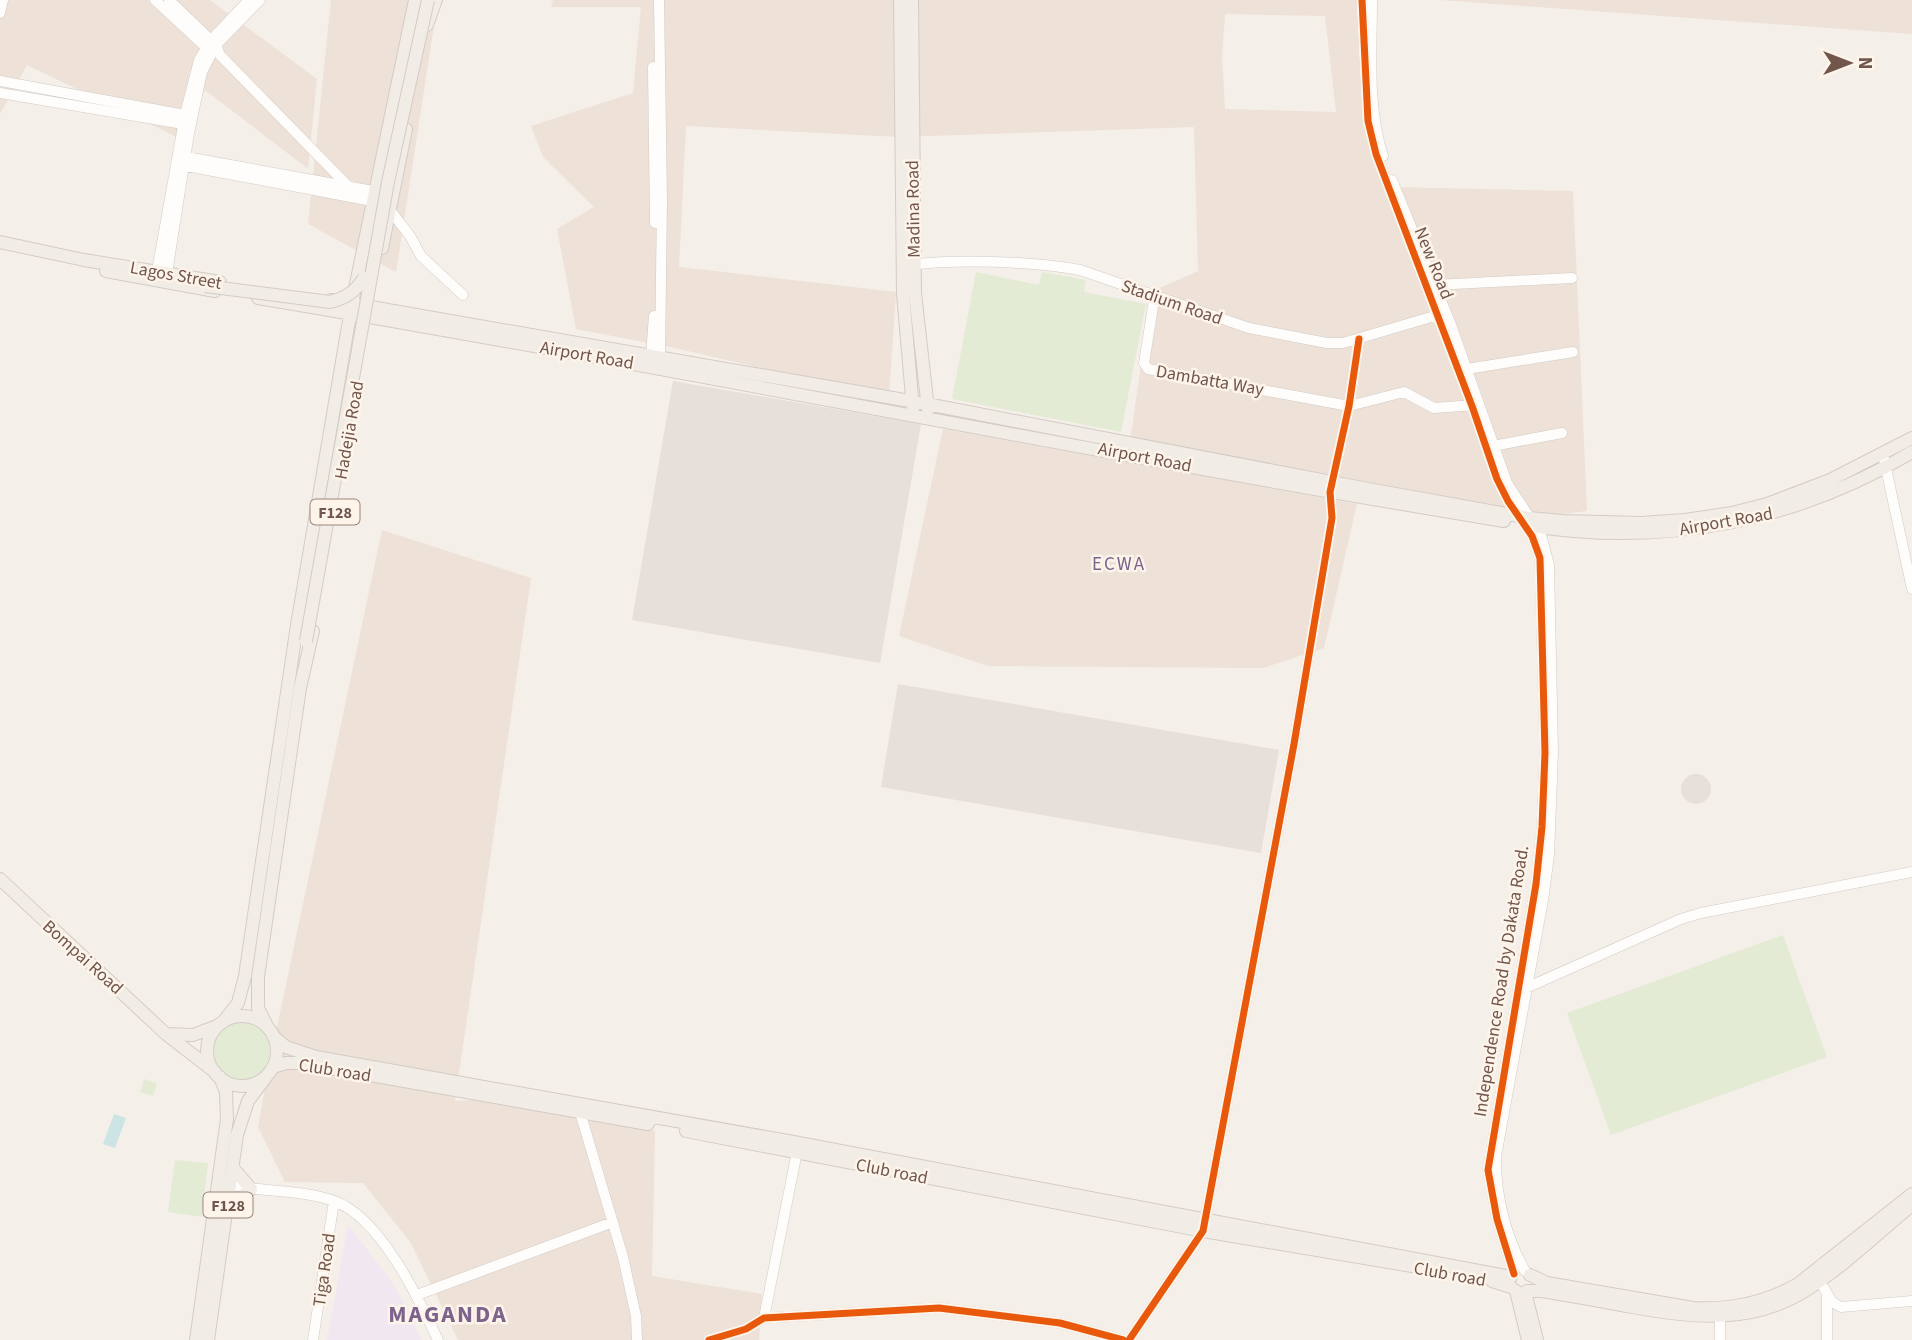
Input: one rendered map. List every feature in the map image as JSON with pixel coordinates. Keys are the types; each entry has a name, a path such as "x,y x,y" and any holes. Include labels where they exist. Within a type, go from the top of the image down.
{"main road":[{"name":"Madina Road","path":"900,0 908,265 928,410"},
{"name":"Madina Road","path":"912,0 905,323 913,408"},
{"name":"Hadejia Road","path":"270,1031 258,1007 258,977 298,672 297,625 372,196 426,1"},
{"name":"Hadejia Road","path":"220,1024 238,1003 245,976 298,672 325,569 370,311 429,18 426,1"},
{"path":"298,672 395,109 426,1"},
{"path":"303,640 388,182 426,1"},
{"name":"Lagos Street","path":"0,242 84,260 351,308"},
{"name":"Lagos Street","path":"0,249 155,282 351,308"},
{"path":"168,273 205,286 330,302 349,295 358,288 364,278"},
{"path":"351,308 370,311"},
{"name":"Airport Road","path":"370,311 655,357 913,408"},
{"name":"Airport Road","path":"370,311 928,410 1582,532 1710,527 1769,509 1811,501 1885,460 1912,438"},
{"name":"Airport Road","path":"1885,460 1912,452"},
{"name":"Bompai Road","path":"0,879 166,1034 217,1074"},
{"path":"166,1034 193,1035 241,1016 260,1020 286,1047 316,1057 400,1076 1204,1225 1520,1282 1547,1283 1720,1317 1740,1316 1768,1309 1821,1282 1912,1205"},
{"name":"F128","path":"196,1340 224,1185 228,1105 226,1092 209,1061 208,1048 211,1036 220,1024"},
{"name":"F128","path":"208,1340 228,1206 224,1185 233,1168 242,1116 276,1056 276,1045 270,1031"},
{"name":"Club road","path":"269,1072 286,1063 302,1063 400,1076 580,1112 790,1148"},
{"path":"217,1074 238,1086 257,1082 269,1072"},
{"path":"228,1206 251,1189 233,1168"},
{"path":"1671,1309 1714,1309 1748,1305 1821,1282 1912,1194"},
{"path":"1520,1282 1528,1340"},
{"path":"1520,1282 1537,1340"}],"street":[{"path":"0,13 3,0"},
{"path":"155,0 212,48"},
{"path":"169,0 212,48 350,188"},
{"path":"168,273 182,161 184,120 192,82 212,48 249,0"},
{"path":"182,161 198,87 212,48 260,0"},
{"path":"653,0 655,357"},
{"path":"655,357 662,200 659,0"},
{"name":"New Road","path":"1362,0 1367,105 1373,135 1438,315 1447,326 1467,369 1475,405 1512,493 1527,521"},
{"name":"New Road","path":"1372,0 1373,135"},
{"path":"0,81 119,109"},
{"path":"0,93 184,120"},
{"path":"182,161 372,196"},
{"path":"331,188 350,188 372,196"},
{"path":"390,210 421,256 463,295"},
{"name":"New Road","path":"1400,210 1434,285 1501,489 1527,521"},
{"name":"Stadium Road","path":"908,265 957,261 1080,270 1263,331 1327,343 1343,343 1438,315"},
{"path":"1434,285 1572,278"},
{"name":"Dambatta Way","path":"1155,293 1144,363 1148,369 1349,406"},
{"path":"1129,1340 1204,1225 1294,744 1332,518 1331,487 1349,406 1359,338"},
{"path":"1467,369 1573,352"},
{"path":"1349,406 1391,393 1404,392 1434,408 1475,405"},
{"path":"1493,446 1562,433"},
{"path":"1885,460 1912,589"},
{"name":"Independence Road by Dakata Road.","path":"1520,1282 1492,1175 1536,884 1545,753 1540,558 1527,521"},
{"path":"1522,987 1701,913 1912,872"},
{"path":"580,1112 613,1222 636,1316 637,1340"},
{"path":"764,1318 790,1148"},
{"path":"224,1185 334,1200 358,1214 417,1295 438,1340"},
{"name":"Tiga Road","path":"313,1340 334,1200"},
{"path":"417,1295 613,1222"},
{"path":"1821,1282 1832,1303 1841,1307 1912,1301"},
{"path":"1821,1282 1827,1340"},
{"path":"709,1340 746,1329 764,1318 939,1308 1060,1323 1123,1340"},
{"path":"1720,1317 1720,1340"}],"shaded area":[{"path":"0,0 210,0 317,79 308,169 205,90 181,139 27,65 0,114"},
{"path":"331,0 438,0 396,272 308,224"},
{"path":"553,0 1372,0 1372,135 1392,187 1573,191 1587,511 1554,515 1524,513 1130,443 1151,292 1198,271 1194,127 899,137 686,126 679,267 896,292 889,398 675,348 576,329 557,229 594,207 543,157 531,126 633,93 641,7 551,7","holes":["1225,14 1325,16 1336,112 1225,109 1222,56"]},
{"path":"1440,0 1912,0 1912,34"},
{"path":"673,381 921,424 880,663 632,620"},
{"path":"943,429 1357,504 1324,648 1263,668 988,666 899,636"},
{"path":"382,530 531,578 455,1101 486,1099 516,1086 536,1107 655,1131 652,1276 762,1294 759,1340 458,1340 411,1243 363,1183 285,1182 258,1127"},
{"path":"898,684 1279,750 1261,853 881,787"},
{"path":"1696,774 1707,778 1711,789 1707,800 1696,804 1685,800 1681,789 1685,778"},
{"path":"348,1225 389,1278 409,1312 421,1340 327,1340"}],"green space":[{"path":"976,272 1039,285 1042,272 1086,280 1084,292 1146,304 1121,432 952,399"},
{"path":"1783,935 1827,1057 1611,1135 1567,1013"},
{"path":"241,1022 257,1027 265,1035 270,1051 265,1067 257,1075 241,1080 225,1075 217,1067 212,1051 217,1035 225,1027"},
{"path":"144,1079 157,1083 153,1096 140,1092"},
{"path":"175,1160 208,1163 202,1217 168,1212"}],"water":[{"path":"114,1114 126,1118 115,1148 103,1144"}],"cycle path":[{"path":"1362,0 1368,121 1376,154 1497,479 1508,501 1532,536 1540,558 1545,753 1542,827 1536,884 1488,1170 1497,1219 1514,1274"},
{"path":"1129,1340 1203,1231 1294,744 1332,518 1330,492 1349,406 1359,339"},
{"path":"709,1340 746,1329 764,1318 939,1308 1060,1323 1123,1340"}],"district":[{"name":"ECWA","path":"1119,563"},
{"name":"MAGANDA","path":"448,1314"}]}
